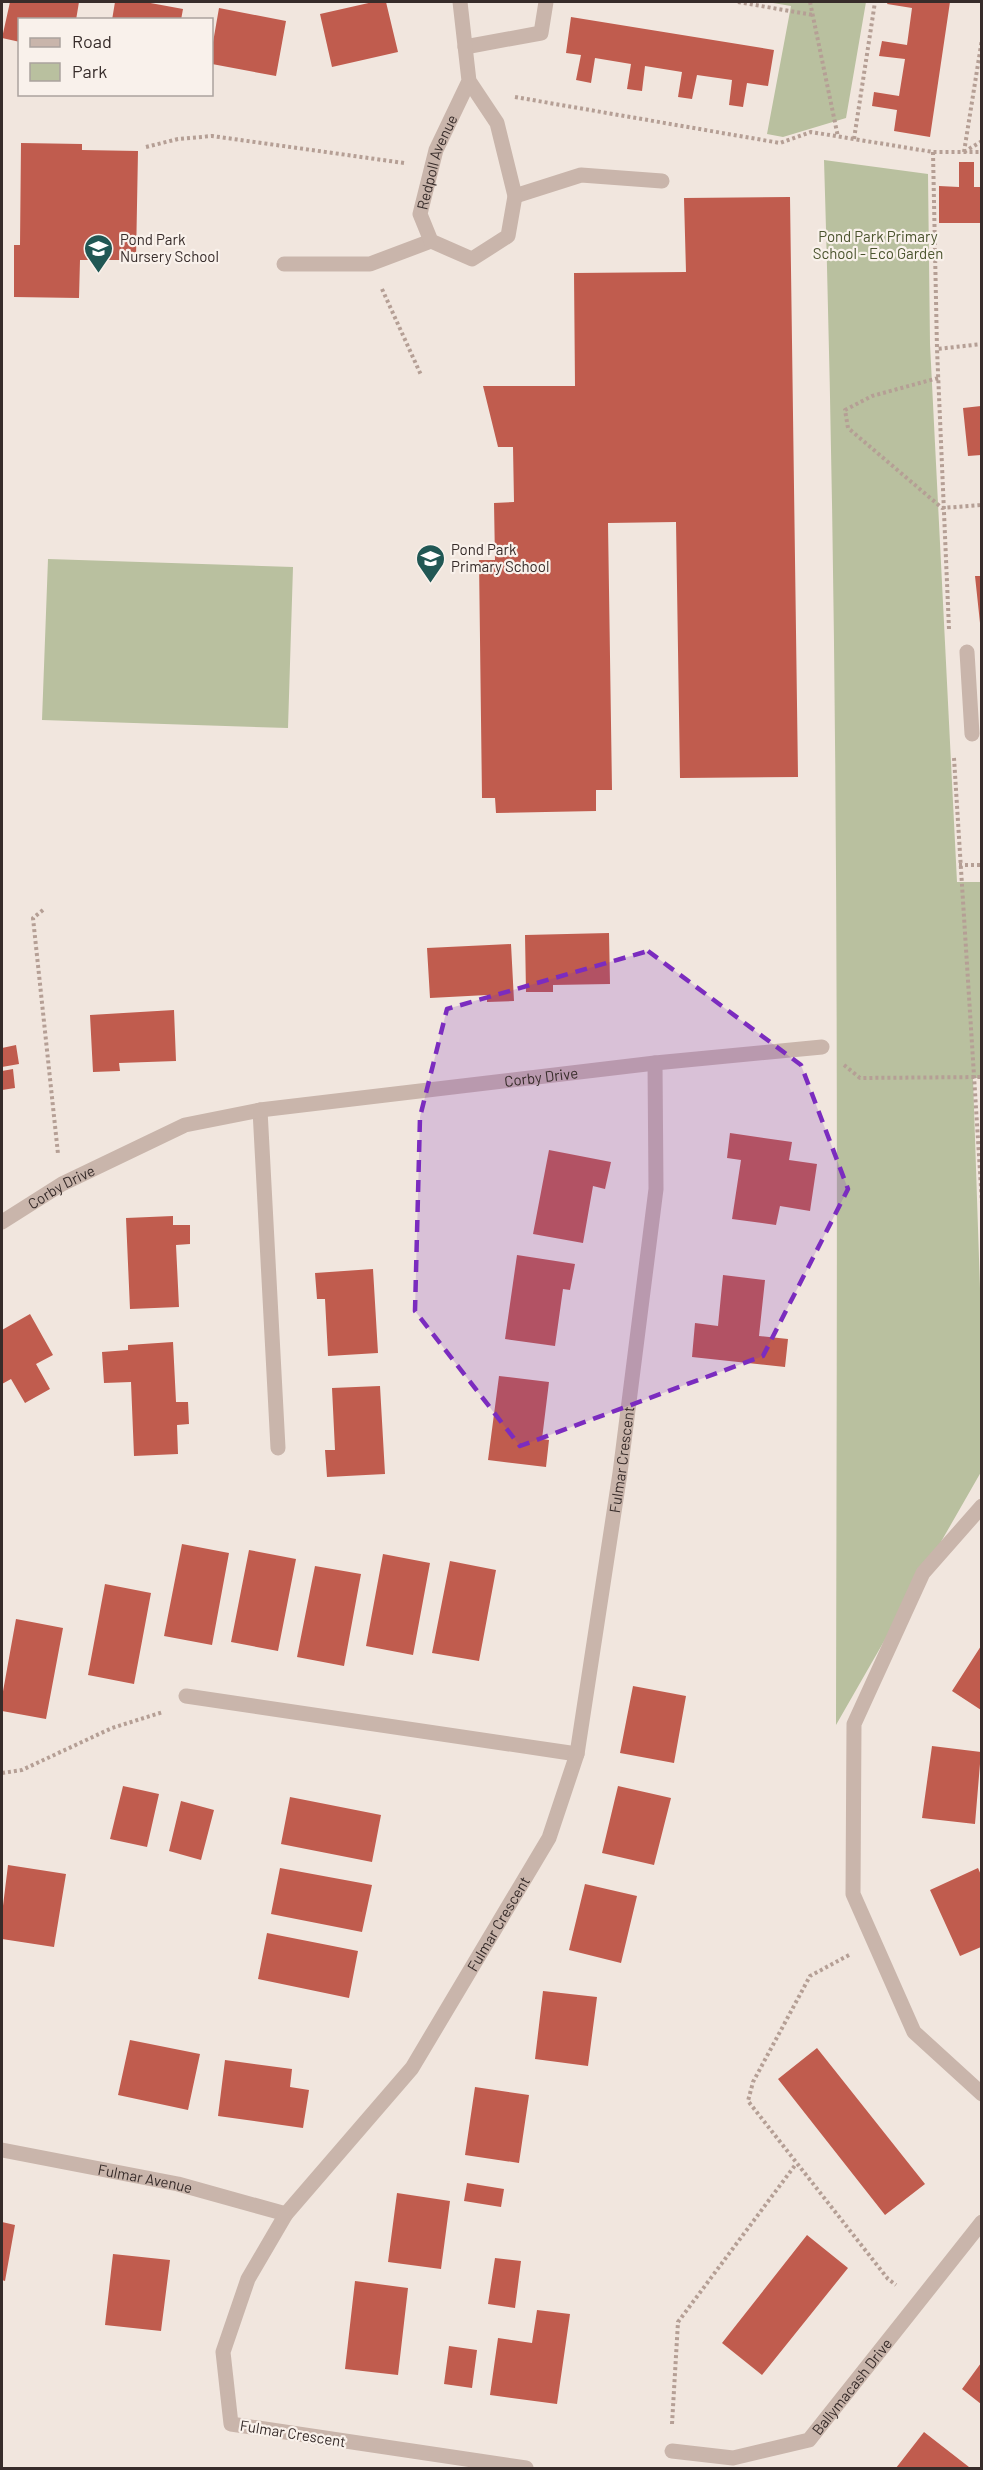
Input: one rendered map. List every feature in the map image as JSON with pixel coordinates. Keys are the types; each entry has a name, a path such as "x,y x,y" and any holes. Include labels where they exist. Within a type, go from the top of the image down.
{"street":[{"path":"284,264 370,264 431,241 471,260 508,236 515,196 497,123 469,81 460,2"},
{"path":"465,47 541,33 546,2"},
{"name":"Redpoll Avenue","path":"431,241 420,214 436,150 469,81"},
{"path":"515,196 581,176 662,180"},
{"path":"967,652 976,694 972,734"},
{"name":"Corby Drive","path":"2,1222 62,1184 185,1125 260,1110 655,1063 822,1047"},
{"name":"Fulmar Crescent","path":"526,2469 231,2424 223,2352 248,2279 286,2214 412,2068 549,1838 577,1754 620,1473 656,1189 655,1063"},
{"path":"260,1110 278,1448"},
{"path":"981,1506 923,1573 854,1724 853,1894 914,2032 981,2094"},
{"path":"186,1696 577,1754"},
{"name":"Fulmar Avenue","path":"2,2150 178,2184 286,2214"},
{"name":"Ballymacash Drive","path":"672,2451 733,2458 809,2440 981,2222"}],"path":[{"path":"738,2 813,15"},
{"path":"810,2 838,137"},
{"path":"854,139 875,2"},
{"path":"964,152 981,39"},
{"path":"469,81 524,100 780,143 812,132 933,152 981,152"},
{"path":"146,147 178,139 212,136 432,167"},
{"path":"964,152 981,141"},
{"path":"933,152 942,508 950,637 967,652"},
{"path":"370,264 421,375"},
{"path":"937,349 981,344"},
{"path":"938,378 872,396 845,410 848,428 942,508 981,505"},
{"path":"972,734 954,753 981,1203"},
{"path":"959,865 981,865"},
{"path":"43,910 33,918 53,1121 62,1184"},
{"path":"822,1047 860,1078 981,1077"},
{"path":"2,1773 22,1770 112,1728 169,1710 186,1696"},
{"path":"874,1941 810,1976 749,2092 748,2101 888,2279 918,2303"},
{"path":"672,2451 672,2386 678,2322 796,2164"}],"highlighted area":[{"path":"648,951 801,1065 848,1189 763,1356 520,1446 415,1311 420,1117 447,1009"}],"green space":[{"path":"767,2 866,2 846,118 783,137 767,134 791,6"},
{"name":"Pond Park Primary School - Eco Garden","path":"824,160 928,174 930,344 957,882 982,882 982,1078 973,1078 981,1318 981,1472 836,1725 835,746"},
{"path":"48,559 293,567 288,728 42,720"}],"building":[{"path":"10,2 79,2 76,18 18,18 18,42 2,38"},
{"path":"115,2 145,2 183,9 181,18 112,18"},
{"path":"373,2 386,2 398,52 332,67 320,14"},
{"path":"888,2 950,2 930,137 894,131 897,110 872,106 874,92 899,96 905,59 879,56 882,41 907,45 912,8 887,4"},
{"path":"219,8 286,21 276,76 213,64 213,42"},
{"path":"571,17 774,50 768,86 747,83 743,107 729,105 732,80 697,75 692,99 678,97 682,72 645,66 642,91 627,89 631,64 595,58 591,83 576,80 581,55 566,53"},
{"path":"21,143 82,144 82,150 138,151 136,260 80,260 79,298 14,297 14,245 20,245"},
{"path":"959,162 974,162 974,187 981,187 981,223 939,223 939,186 959,187"},
{"path":"790,197 798,777 680,778 676,522 608,523 612,790 596,790 596,811 496,813 495,798 482,798 479,560 495,560 494,503 514,502 513,447 498,447 483,386 575,386 574,273 686,272 684,198"},
{"path":"981,406 981,455 968,456 963,408"},
{"path":"975,576 981,576 981,623 980,623"},
{"path":"609,933 610,984 553,985 553,992 526,992 525,935"},
{"path":"511,944 514,1001 487,1002 487,995 430,998 427,948"},
{"path":"174,1010 176,1061 119,1063 120,1071 93,1072 90,1015"},
{"path":"16,1045 19,1064 2,1067 2,1048"},
{"path":"13,1069 15,1088 2,1090 2,1071"},
{"path":"730,1133 792,1142 789,1160 817,1164 810,1211 780,1206 776,1225 732,1219 741,1160 727,1158"},
{"path":"549,1150 611,1162 605,1189 593,1186 583,1243 533,1234"},
{"path":"173,1216 173,1225 190,1225 190,1244 176,1245 179,1307 130,1309 126,1218"},
{"path":"517,1255 575,1264 570,1290 563,1289 555,1346 505,1339"},
{"path":"373,1269 378,1353 328,1356 325,1299 317,1299 315,1273"},
{"path":"723,1275 765,1280 759,1336 788,1339 785,1367 692,1357 695,1323 718,1326"},
{"path":"30,1314 53,1355 36,1364 50,1389 25,1403 11,1379 2,1384 2,1330"},
{"path":"173,1342 176,1402 188,1402 189,1424 177,1425 178,1454 134,1456 131,1382 104,1383 102,1352 128,1350 128,1345"},
{"path":"499,1376 549,1382 542,1439 549,1440 546,1467 488,1460"},
{"path":"380,1386 385,1474 327,1477 325,1450 335,1450 332,1388"},
{"path":"182,1544 229,1553 212,1645 164,1636"},
{"path":"249,1550 296,1559 278,1651 231,1642"},
{"path":"383,1554 430,1563 413,1655 366,1646"},
{"path":"450,1561 496,1570 479,1661 432,1653"},
{"path":"315,1566 361,1574 344,1666 297,1657"},
{"path":"105,1584 151,1593 134,1684 88,1675"},
{"path":"16,1619 63,1628 46,1719 2,1711 2,1697"},
{"path":"981,1646 981,1710 952,1691"},
{"path":"633,1686 686,1696 674,1763 620,1753"},
{"path":"932,1746 981,1752 975,1824 922,1818"},
{"path":"123,1786 159,1794 147,1847 110,1839"},
{"path":"618,1786 671,1798 654,1865 602,1853"},
{"path":"290,1797 381,1815 372,1862 281,1844"},
{"path":"181,1801 214,1810 201,1860 169,1851"},
{"path":"8,1865 66,1874 54,1947 2,1939 2,1914"},
{"path":"280,1868 372,1885 362,1932 271,1914"},
{"path":"978,1868 981,1875 981,1947 960,1956 930,1890"},
{"path":"585,1884 637,1896 621,1963 569,1950"},
{"path":"267,1933 358,1951 349,1998 258,1979"},
{"path":"543,1991 597,1997 588,2066 535,2059"},
{"path":"130,2040 200,2054 188,2110 118,2095"},
{"path":"817,2048 925,2184 885,2215 778,2079"},
{"path":"225,2060 292,2069 290,2087 309,2090 303,2128 218,2116"},
{"path":"475,2087 529,2095 519,2163 465,2155"},
{"path":"467,2183 504,2189 501,2207 464,2201"},
{"path":"397,2193 450,2201 441,2269 388,2262"},
{"path":"2,2222 15,2225 5,2281 2,2280"},
{"path":"807,2235 848,2268 762,2375 722,2343"},
{"path":"113,2254 170,2260 161,2331 105,2325"},
{"path":"495,2258 521,2261 515,2308 488,2304"},
{"path":"355,2281 408,2288 398,2375 345,2369"},
{"path":"537,2310 570,2314 557,2404 490,2395 498,2338 532,2343"},
{"path":"449,2346 477,2350 472,2388 444,2384"},
{"path":"981,2363 981,2404 962,2389"},
{"path":"924,2432 969,2467 896,2468"}],"place":[{"name":"Pond Park Nursery School","path":"99,274"},
{"name":"Pond Park Primary School","path":"430,584"}]}
